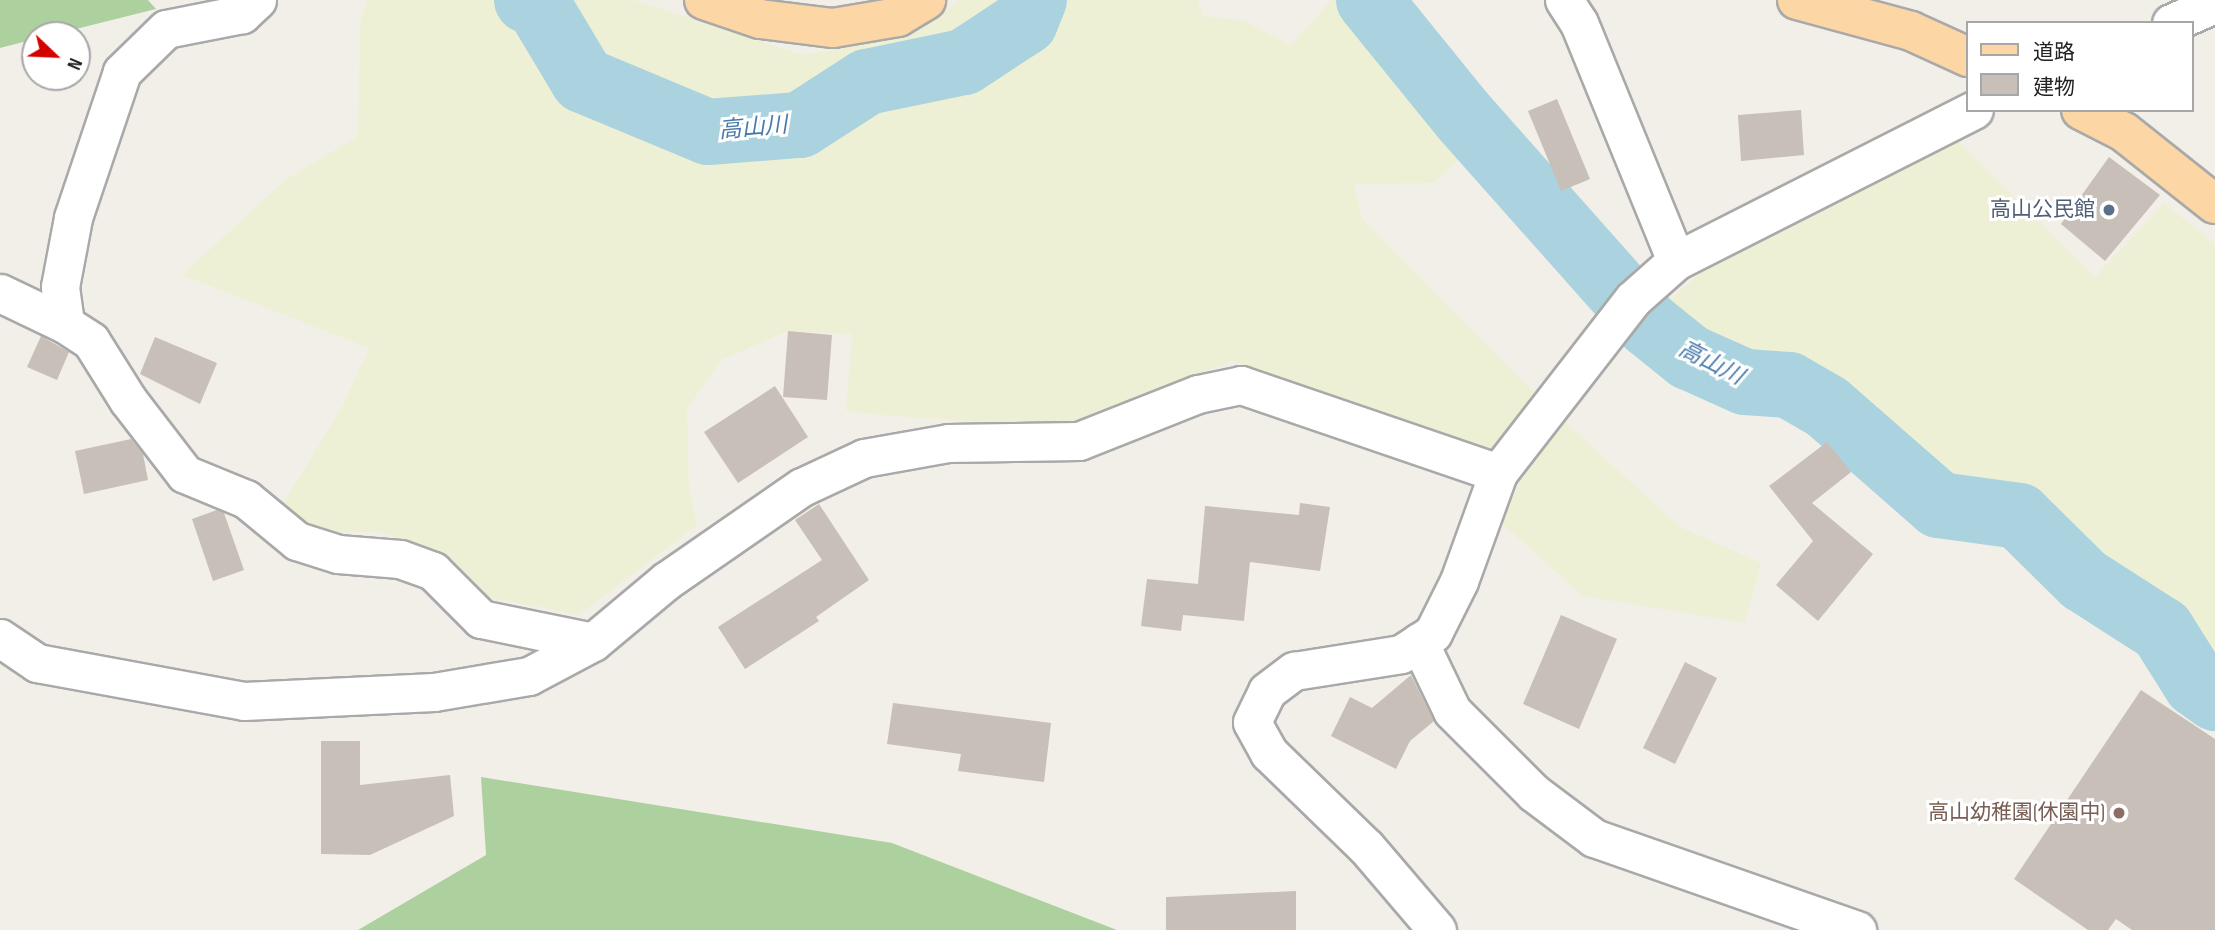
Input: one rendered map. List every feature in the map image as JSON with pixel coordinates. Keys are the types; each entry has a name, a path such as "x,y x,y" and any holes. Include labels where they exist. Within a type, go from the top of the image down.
{"main road":[{"path":"704,0 760,19 833,29 898,17 926,0"},
{"path":"1797,0 1911,31 1966,56"},
{"path":"2085,112 2124,132 2215,204"}],"street":[{"path":"65,324 60,287 73,218 122,72 166,29 242,15 257,0"},
{"path":"1564,0 1579,23 1676,261"},
{"path":"2176,21 2215,4"},
{"path":"1437,930 1366,847 1269,753 1252,722 1267,691 1294,671 1401,654 1433,633 1459,581 1498,473 1633,299 1676,261 1970,112"},
{"path":"0,293 65,324 92,341 128,400 185,474 246,499 297,541 338,554 400,559 433,571 481,619 593,642"},
{"path":"0,638 37,663 244,701 433,692 515,679 528,676 593,642 666,581 802,487 864,458 948,443 1079,441 1198,394 1241,385 1498,473"},
{"path":"1419,642 1452,711 1534,793 1594,838 1857,930"}],"green space":[{"path":"0,0 148,0 156,9 91,25 91,21 21,21 21,43 0,48"},
{"path":"367,0 634,0 802,55 898,37 960,0 1198,0 1203,16 1242,20 1291,45 1331,0 1350,0 1471,148 1433,183 1354,184 1362,219 1536,395 1680,527 1761,563 1745,623 1583,596 1498,520 1520,484 1472,450 1232,361 1060,427 892,416 846,411 852,334 788,331 721,360 687,409 689,487 697,525 579,615 477,595 425,547 380,532 316,532 283,504 343,405 369,348 182,275 285,180 358,136 360,22"},
{"path":"1958,141 2095,277 2164,203 2215,244 2215,678 2201,664 2186,627 2093,571 2038,515 1943,496 1849,408 1786,375 1747,372 1711,356 1655,313 1703,270"},
{"path":"481,777 892,843 1117,930 358,930 486,855"}],"building":[{"path":"1557,99 1590,179 1561,191 1528,111"},
{"path":"1801,110 1804,155 1741,161 1738,115"},
{"name":"高山公民館","path":"2109,157 2160,195 2105,261 2061,224"},
{"path":"788,331 832,335 827,400 783,397"},
{"path":"41,336 69,352 57,380 27,367"},
{"path":"155,337 217,363 200,404 140,374"},
{"path":"775,386 808,437 738,483 704,432"},
{"path":"131,439 143,454 148,480 84,494 75,451"},
{"path":"1827,442 1851,472 1812,503 1873,554 1818,621 1776,585 1813,541 1769,486"},
{"path":"1300,503 1330,507 1320,571 1250,562 1244,621 1183,615 1181,631 1141,626 1147,579 1198,584 1205,506 1299,515"},
{"path":"819,504 869,580 816,617 819,621 745,669 718,627 822,560 795,520"},
{"path":"217,510 224,513 244,570 213,581 192,519"},
{"path":"1561,615 1617,639 1579,729 1523,704"},
{"path":"1685,662 1717,678 1675,764 1643,748"},
{"path":"1411,675 1434,721 1410,741 1396,769 1331,736 1350,697 1372,708"},
{"path":"2141,690 2215,739 2215,930 2132,930 2116,919 2108,930 2088,930 2014,879"},
{"path":"893,703 1051,723 1044,782 958,771 961,754 887,744"},
{"path":"321,741 360,741 360,785 450,775 454,816 370,855 321,854"},
{"path":"1296,891 1296,930 1166,930 1166,897"}],"waterway":[{"name":"高山川","path":"527,0 537,3 583,80 708,132 800,125 867,82 964,62 1025,22 1034,0"},
{"name":"高山川","path":"1369,0 1465,118 1648,324 1689,357 1745,382 1789,385 1827,407 1939,505 2019,516 2084,580 2162,630 2196,684 2215,698"}],"place":[{"name":"高山公民館","path":"2109,210"},
{"name":"高山幼稚園(休園中)","path":"2119,813"}]}
